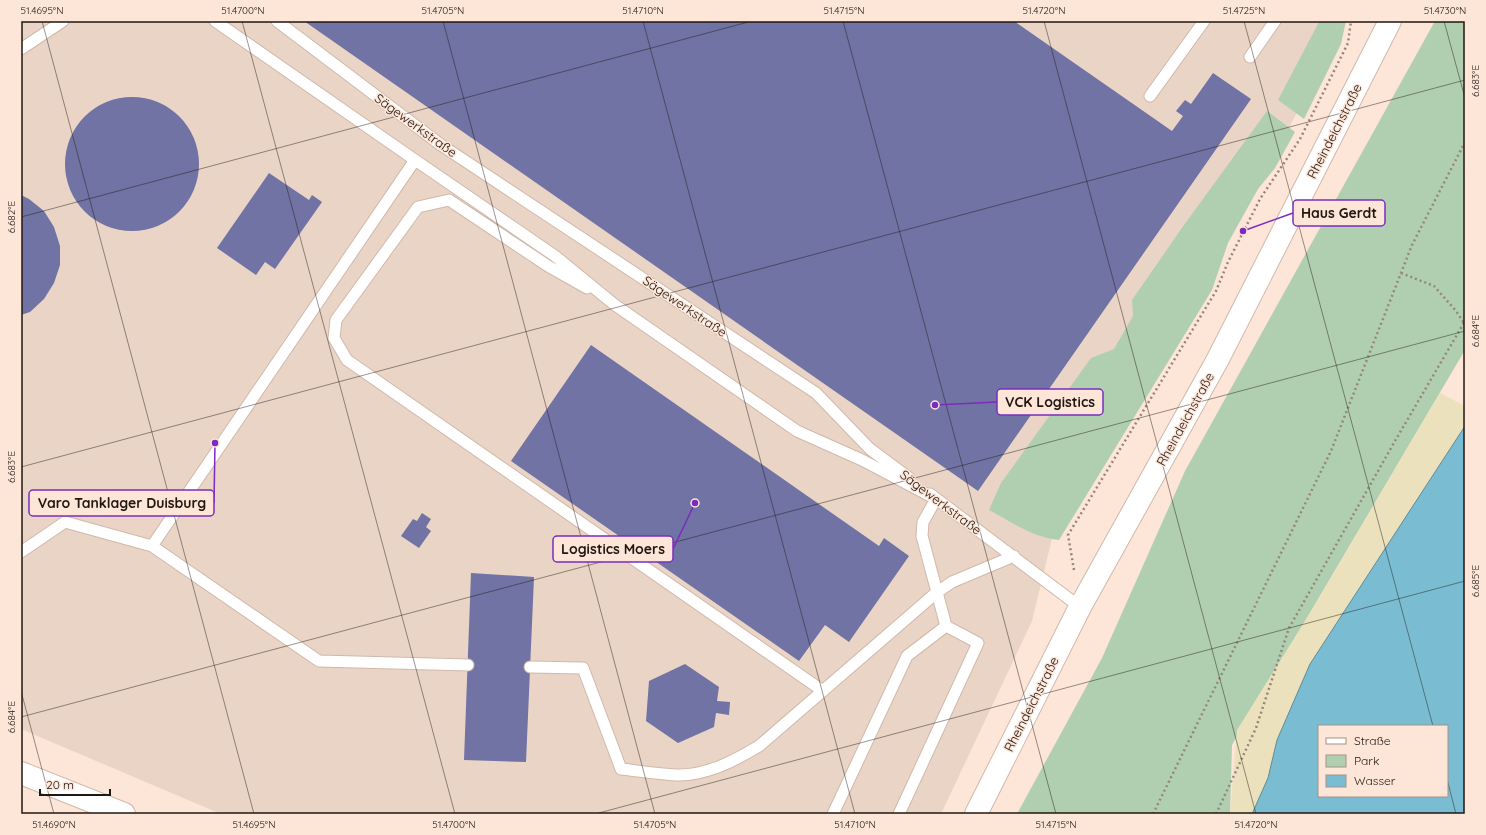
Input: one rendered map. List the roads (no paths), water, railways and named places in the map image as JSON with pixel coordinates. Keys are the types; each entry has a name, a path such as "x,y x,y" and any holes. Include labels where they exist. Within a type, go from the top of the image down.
{"main road":[{"name":"Rheindeichstraße","path":"976,814 1080,607 1218,359 1390,21"},
{"path":"21,773 124,814"}],"lane":[{"path":"21,49 63,21"},
{"path":"215,21 555,256 615,305 797,432 862,460 936,499 923,522 922,536 936,593 946,626 978,643 898,814"},
{"name":"Sägewerkstraße","path":"277,21 441,145 816,393 870,449 1080,607"},
{"path":"1150,96 1204,21"},
{"path":"1250,57 1275,21"},
{"path":"152,546 415,160"},
{"path":"615,305 548,266 449,200 418,207 336,320 334,338 347,360 823,692"},
{"path":"21,552 65,522 152,546 319,661 468,665"},
{"path":"530,667 583,668 620,769 677,775 705,772 733,762 759,746 936,593 952,582 1014,556"},
{"path":"833,814 907,656 946,626"}],"water":[{"path":"1465,426 1465,814 1252,814 1268,778 1277,740 1310,664"}],"place":[{"name":"Haus Gerdt","path":"1243,231"},
{"name":"VCK Logistics","path":"935,405"},
{"name":"Varo Tanklager Duisburg","path":"215,443"},
{"name":"Logistics Moers","path":"695,503"}]}
